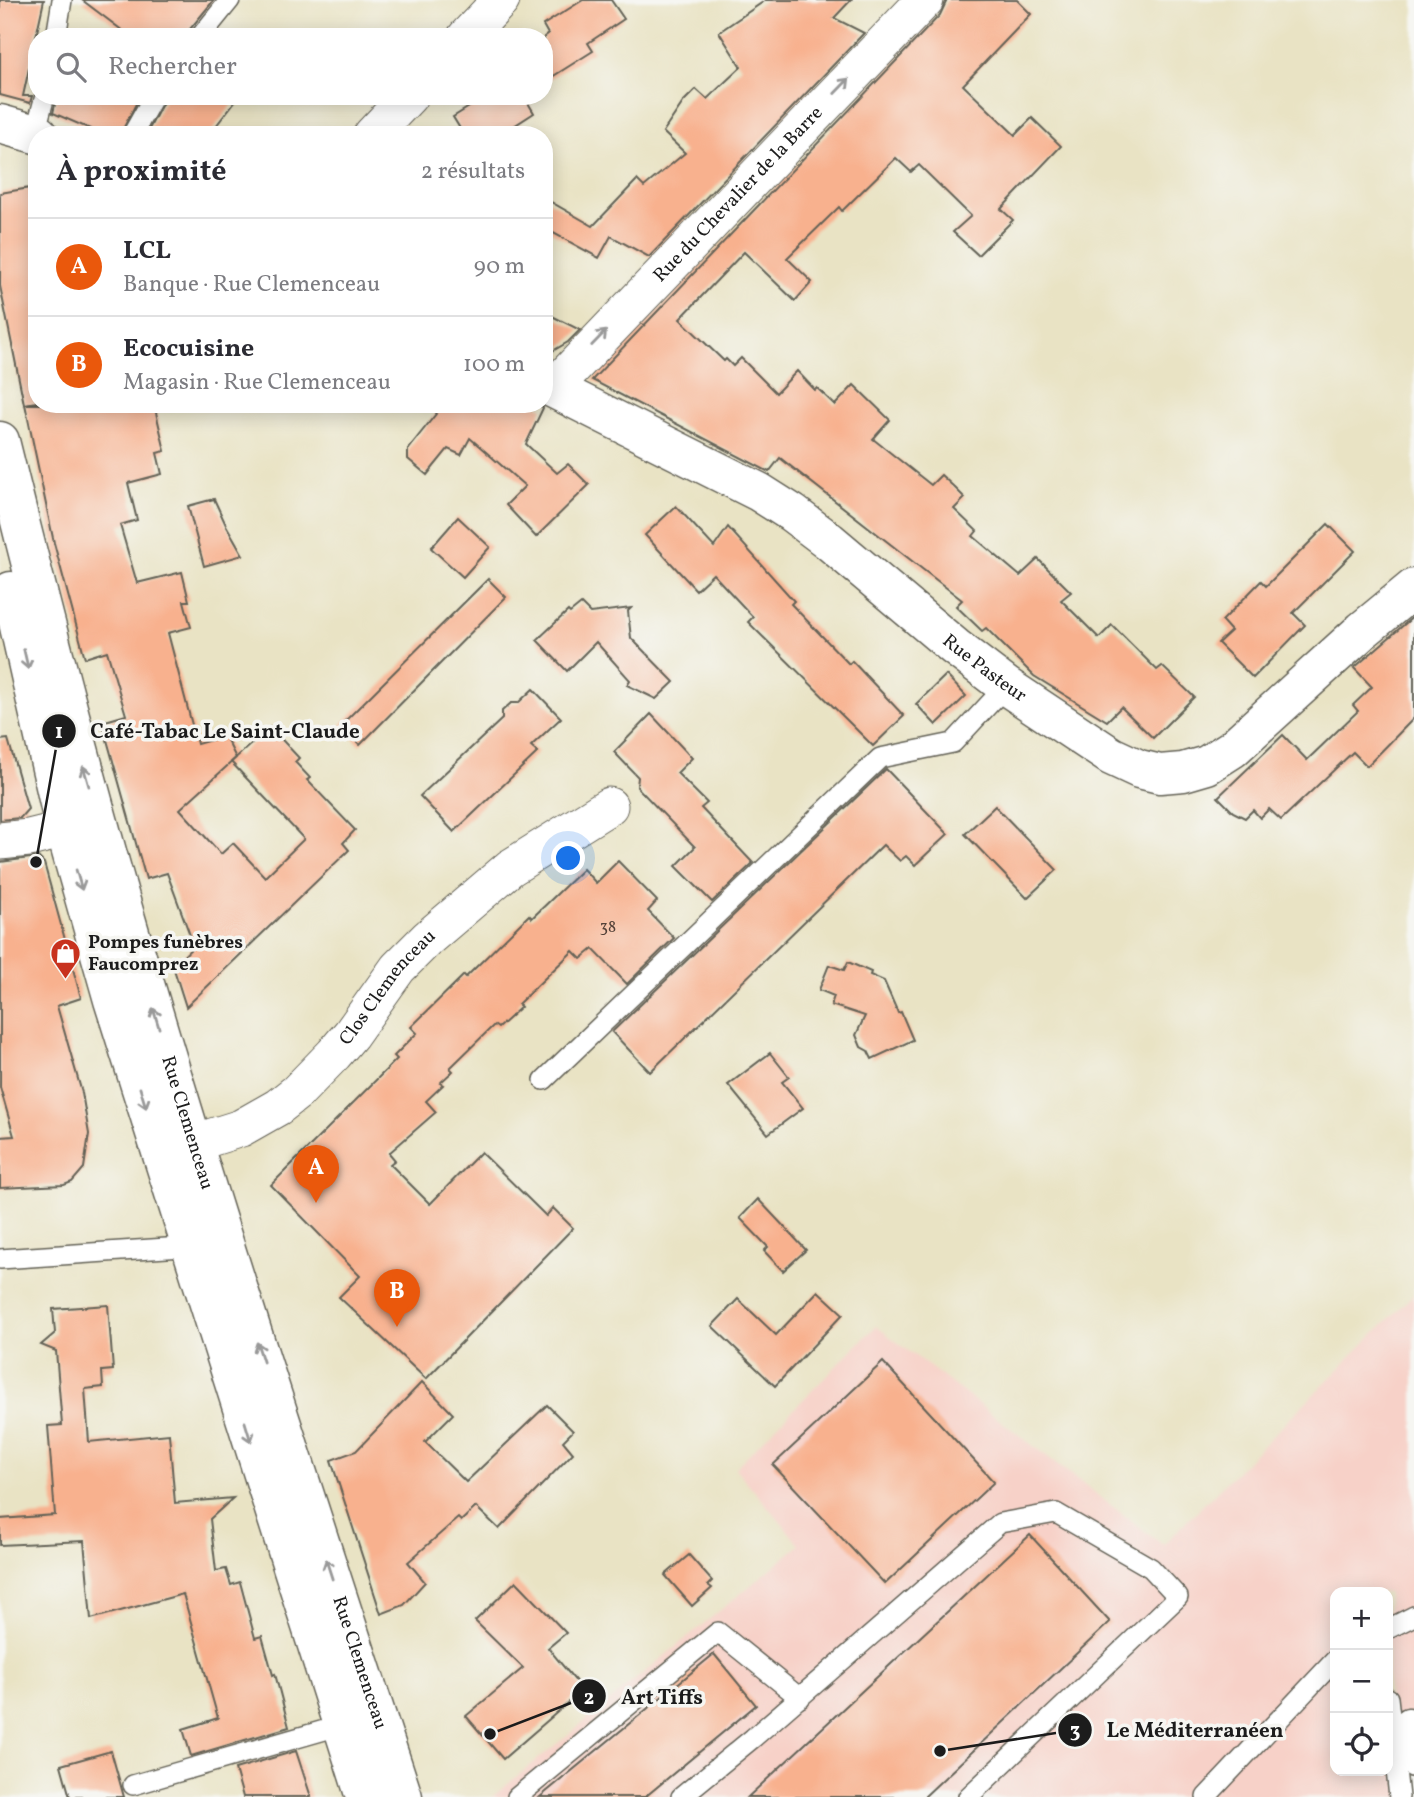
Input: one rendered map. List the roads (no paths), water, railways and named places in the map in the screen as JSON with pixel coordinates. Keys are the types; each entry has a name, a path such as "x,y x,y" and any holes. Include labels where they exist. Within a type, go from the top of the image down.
{"main road":[{"name":"Rue Pasteur","path":"553,389 759,492 792,513 955,647 1006,685 1111,756 1139,769 1160,774 1183,772 1207,765 1232,749 1363,630 1414,588"},
{"name":"Rue Clemenceau","path":"0,441 57,668 113,1000 178,1149 359,1719 403,1797"},
{"name":"Rue Clemenceau","path":"0,544 82,825"},
{"name":"Rue Clemenceau","path":"359,1719 365,1797"}],"street":[{"path":"475,28 501,0"},
{"name":"Rue du Chevalier de la Barre","path":"553,381 925,0"},
{"path":"381,126 400,105"},
{"name":"Clos Clemenceau","path":"178,1149 241,1128 261,1118 297,1092 351,1034 385,985 428,938 510,868 609,806"},
{"path":"0,841 82,825"},
{"path":"1409,1722 1414,1763"}],"lane":[{"path":"57,28 62,0"},
{"path":"207,28 230,0"},
{"path":"25,131 40,105"},
{"path":"137,126 149,105"},
{"path":"544,1080 880,758 953,743 1006,685"},
{"path":"0,1259 208,1244"},
{"path":"681,1797 800,1698 1000,1523 1056,1513 1151,1568 1178,1597 968,1797"},
{"path":"1393,1626 1414,1616"},
{"path":"517,1797 718,1632 800,1698"},
{"path":"1206,1797 1330,1665"},
{"path":"1390,1713 1399,1797"},
{"path":"132,1785 359,1719"}],"place":[{"name":"Café-Tabac Le Saint-Claude","path":"36,862"},
{"name":"Pompes funèbres Faucomprez","path":"65,981"},
{"name":"LCL","path":"316,1203"},
{"name":"Ecocuisine","path":"397,1327"},
{"name":"Art Tiffs","path":"490,1734"},
{"name":"Le Méditerranéen","path":"940,1751"}]}
